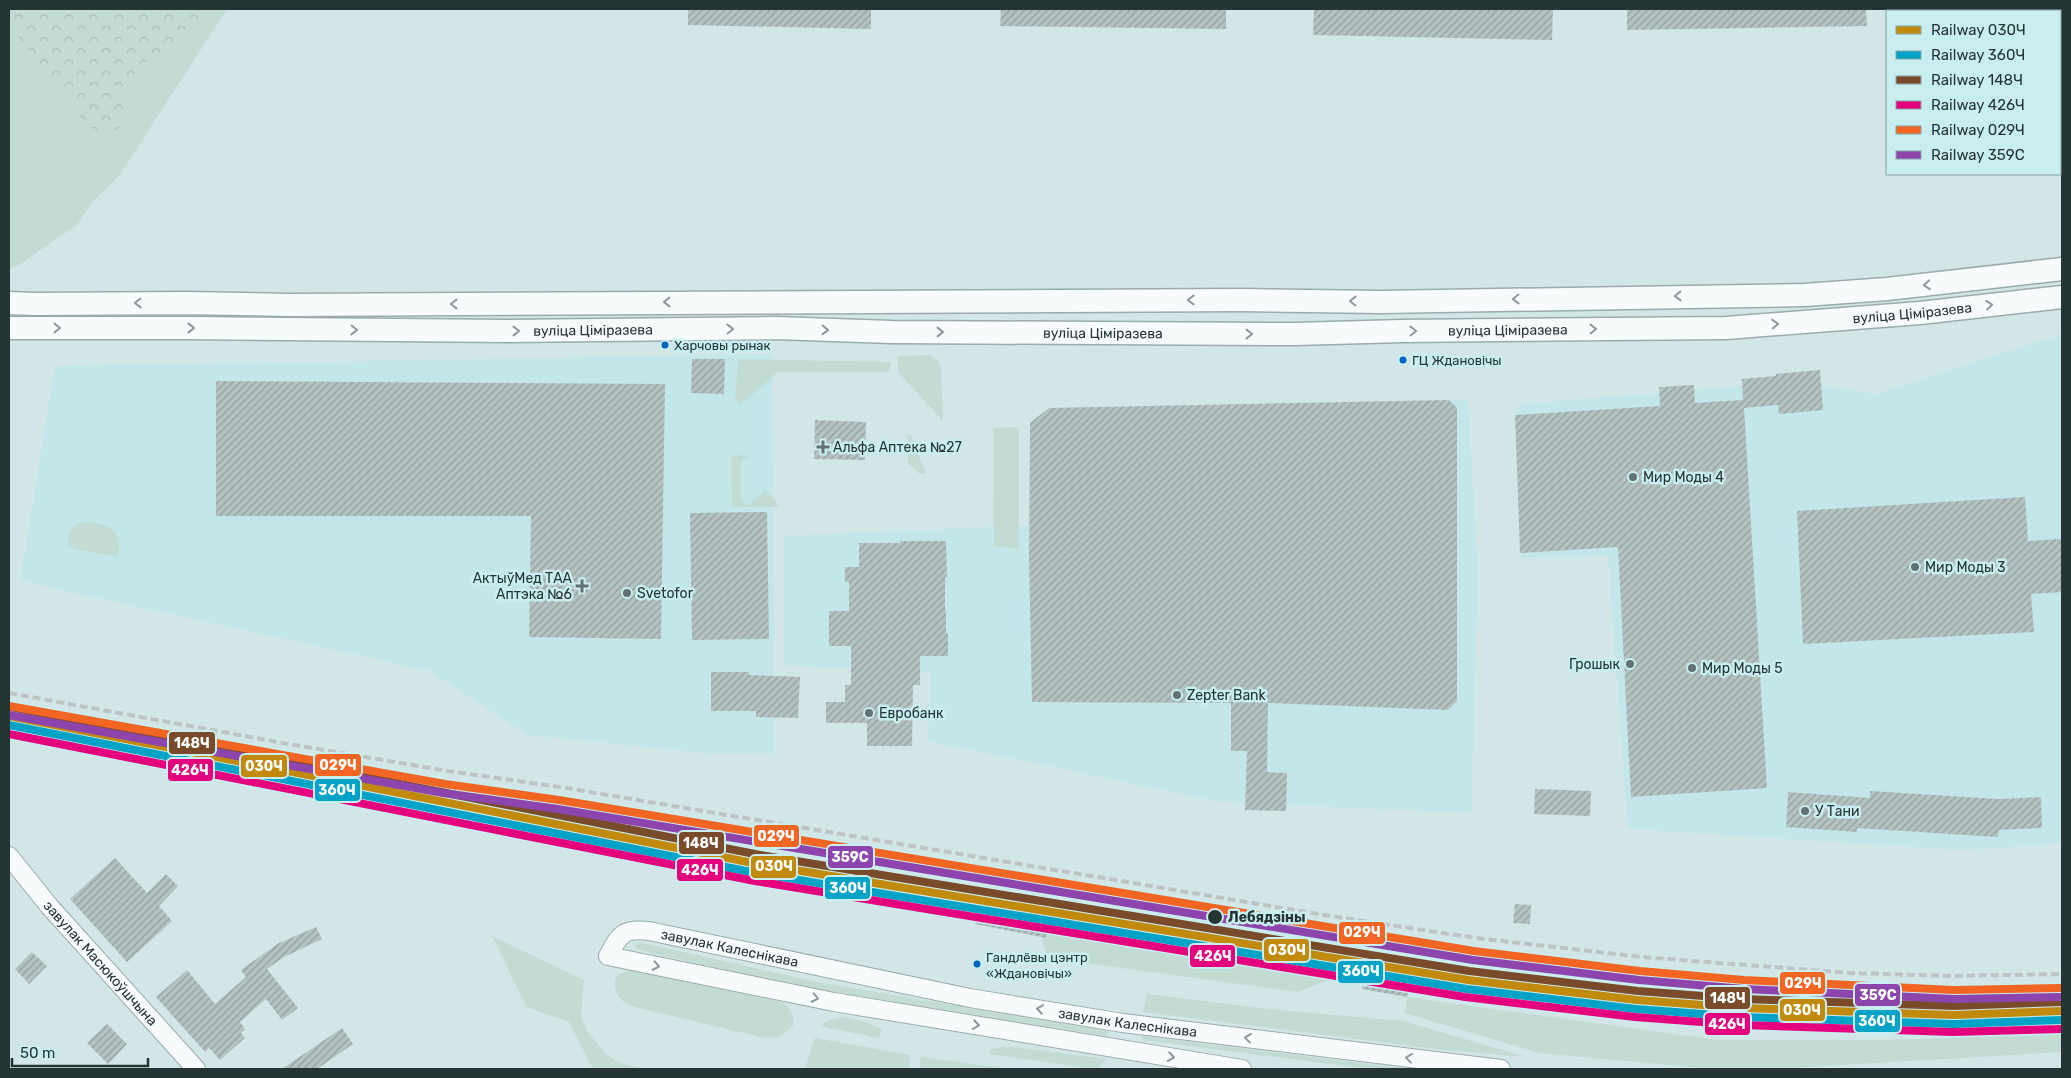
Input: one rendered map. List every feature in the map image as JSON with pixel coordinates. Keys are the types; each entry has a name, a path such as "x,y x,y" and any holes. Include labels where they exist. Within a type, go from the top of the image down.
{"main road":[{"name":"вуліца Ціміразева","path":"9,302 35,304 186,302 290,305 1241,300 1381,302 1804,295 1887,289 2062,269"},
{"name":"вуліца Ціміразева","path":"9,328 507,332 776,328 891,332 1295,334 1402,331 1726,328 1920,313 2062,297"}],"street":[{"name":"завулак Масюкоўшчына","path":"9,856 50,907 196,1069"},
{"name":"завулак Калеснікава","path":"1242,1069 834,1002 608,956 619,936 629,930 649,931 970,998 1123,1023 1475,1068 1502,1069"}],"shaded area":[{"path":"2062,334 2062,844 1962,850 1628,829 1608,556 1521,558 1515,415 1519,404 1791,382 1876,394"},
{"path":"772,354 775,753 714,754 528,735 430,671 20,581 55,366"},
{"path":"1468,400 1478,575 1471,813 1221,802 928,741 930,673 784,665 784,536 1037,525 1030,423 1049,408"}],"green space":[{"path":"9,9 227,9 119,176 93,201 78,224 19,265 9,269"},
{"path":"9,9 213,9 198,29 178,43 153,56 131,77 124,94 124,117 118,129 103,134 87,126 9,25"},
{"path":"930,355 938,361 941,367 943,421 898,372 898,356"},
{"path":"738,359 891,362 889,372 778,372 740,405 735,400"},
{"path":"1019,427 1019,549 994,546 993,428"},
{"path":"907,435 911,435 926,474 920,474 908,463"},
{"path":"749,455 741,461 741,502 748,505 766,490 780,507 732,507 731,456"},
{"path":"82,522 91,522 111,529 116,534 118,540 118,557 74,549 68,544 70,530"},
{"path":"1045,933 1350,972 1297,992 1048,958 1041,937"},
{"path":"492,936 584,980 581,1016 587,1031 606,1054 620,1063 645,1069 593,1069 569,1022 527,1007"},
{"path":"638,942 822,983 1109,1031 1107,1036 815,990 638,950 635,945"},
{"path":"629,970 779,1001 790,1010 793,1017 793,1026 779,1037 765,1038 630,1006 619,997 615,986 616,976"},
{"path":"1147,994 1278,1010 1403,1021 1526,1057 1443,1050 1143,1012"},
{"path":"1407,997 1718,1040 1886,1040 2062,1034 2062,1052 1774,1069 1712,1069 1539,1053 1405,1013"},
{"path":"845,1017 867,1022 882,1029 879,1038 820,1026 829,1020"},
{"path":"1141,1036 1410,1069 1368,1069 1143,1040"},
{"path":"815,1038 910,1055 909,1069 805,1069"},
{"path":"1006,1046 1107,1059 1097,1069 1093,1069 990,1054 990,1049"},
{"path":"921,1057 1009,1069 919,1069"}],"building":[{"path":"688,9 871,9 871,29 688,25"},
{"path":"1001,9 1226,9 1226,29 1000,26"},
{"path":"1314,9 1553,9 1552,40 1313,35"},
{"path":"1627,9 1866,9 1867,26 1627,30"},
{"path":"692,359 725,359 724,394 691,393"},
{"path":"1820,370 1823,410 1779,414 1778,405 1744,408 1767,788 1631,797 1618,547 1520,553 1515,415 1660,406 1659,387 1694,385 1695,403 1743,400 1742,379"},
{"path":"216,381 665,384 661,639 529,637 531,516 216,516"},
{"path":"1449,400 1457,408 1457,701 1448,710 1268,703 1267,772 1287,773 1286,811 1245,810 1247,751 1231,751 1231,703 1032,702 1029,558 1030,423 1049,408"},
{"path":"815,420 866,422 865,460 814,459"},
{"name":"Мир Моды 3","path":"2025,497 2028,541 2062,539 2062,592 2031,594 2034,632 1803,644 1797,511"},
{"path":"767,512 769,639 692,640 690,513"},
{"path":"900,541 946,541 947,577 945,577 945,611 946,633 948,633 948,656 920,656 920,685 913,685 912,746 867,746 867,723 826,723 826,702 845,702 845,685 851,685 851,646 829,646 829,611 849,611 849,582 845,582 845,567 859,567 859,543 900,543"},
{"path":"711,672 749,672 749,675 800,677 798,718 756,717 756,711 711,711"},
{"path":"1535,789 1591,791 1590,816 1534,814"},
{"path":"1870,791 1999,799 2041,797 2042,828 1999,830 1998,837 1857,828 1857,832 1786,827 1788,792 1870,798"},
{"path":"115,858 147,893 166,874 178,886 159,906 172,921 127,962 70,899"},
{"path":"1515,904 1531,905 1530,924 1513,923"},
{"path":"986,909 1044,920 1046,938 975,924"},
{"path":"316,927 322,939 284,957 267,969 298,1008 282,1020 266,999 240,1022 245,1029 241,1033 245,1038 220,1060 209,1048 205,1052 156,997 187,970 215,1004 246,977 241,970 279,943"},
{"path":"32,952 47,966 29,984 15,969"},
{"path":"1365,971 1411,979 1407,997 1362,989"},
{"path":"107,1024 127,1044 108,1064 87,1043"},
{"path":"342,1028 353,1044 317,1069 282,1069"}],"railway":[{"path":"9,693 448,771 560,787 1324,915 1476,938 1642,957 1850,973 1952,976 2062,974"}],"rail line":[{"name":"029Ч","path":"9,706 445,784 559,800 1474,951 1640,971 1744,980 1954,990 2062,988"},
{"name":"148Ч","path":"11,707 760,855 1469,971 1638,991 1742,999 1954,1006 2062,1002"},
{"name":"359С","path":"9,715 443,793 558,809 1473,960 1639,980 1744,989 1954,999 2062,997"},
{"name":"030Ч","path":"9,716 758,864 1468,980 1637,1000 1742,1008 1954,1015 2062,1011"},
{"name":"360Ч","path":"9,725 756,873 1467,989 1636,1009 1742,1017 1954,1024 2062,1020"},
{"name":"426Ч","path":"9,734 755,881 1465,997 1635,1017 1741,1025 1953,1032 2062,1029"}],"place":[{"name":"Харчовы рынак","path":"665,345"},
{"name":"ГЦ Ждановічы","path":"1403,360"},
{"name":"Альфа Аптека №27","path":"823,447"},
{"name":"Мир Моды 4","path":"1633,477"},
{"name":"Мир Моды 3","path":"1915,567"},
{"name":"АктыўМед ТАА Аптэка №6","path":"582,586"},
{"name":"Svetofor","path":"627,593"},
{"name":"Грошык","path":"1630,664"},
{"name":"Мир Моды 5","path":"1692,668"},
{"name":"Zepter Bank","path":"1177,695"},
{"name":"Евробанк","path":"869,713"},
{"name":"У Тани","path":"1805,811"},
{"name":"Лебядзіны","path":"1215,917"},
{"name":"Гандлёвы цэнтр «Ждановічы»","path":"977,964"}]}
